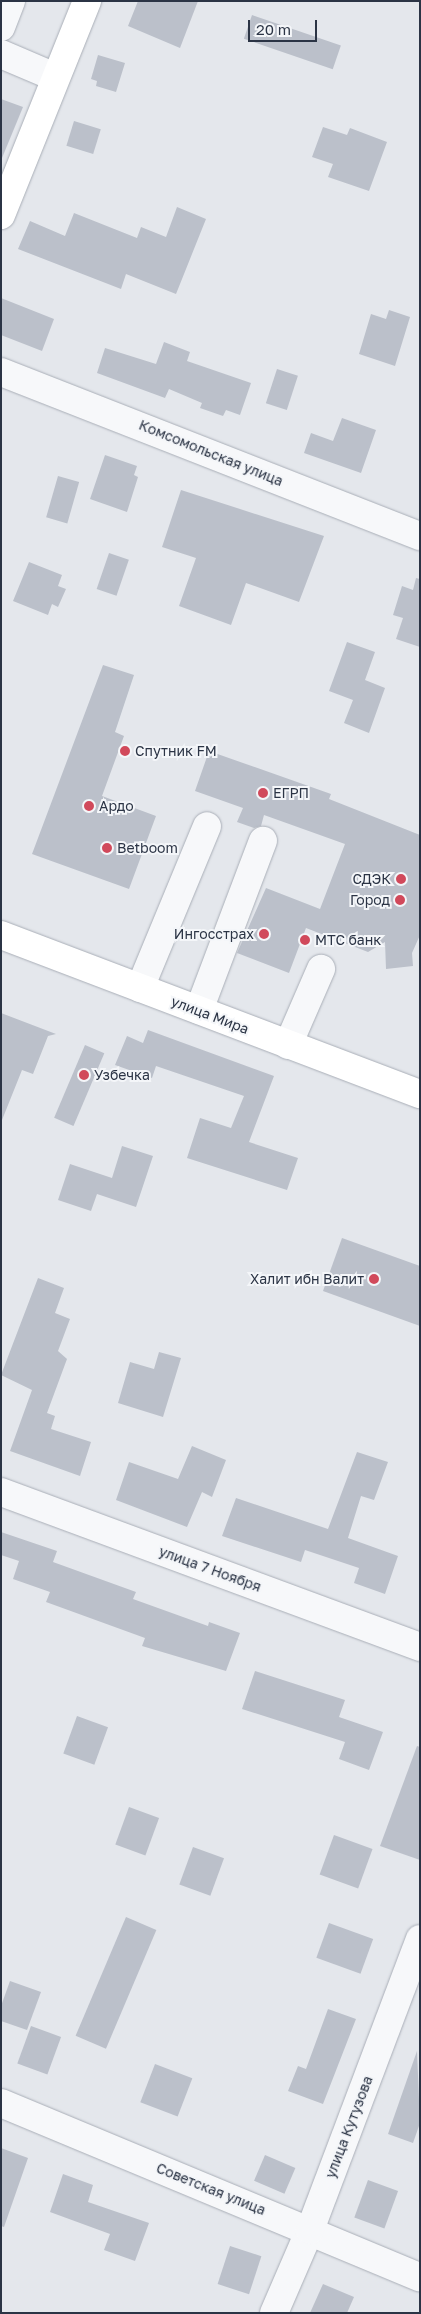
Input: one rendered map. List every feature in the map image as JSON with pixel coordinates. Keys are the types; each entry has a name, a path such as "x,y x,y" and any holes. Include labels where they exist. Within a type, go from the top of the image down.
{"main road":[{"path":"1,215 87,1"},
{"name":"улица Мира","path":"1,935 420,1094"}],"street":[{"path":"1,27 11,1"},
{"path":"1,54 56,77"},
{"name":"Комсомольская улица","path":"1,372 420,536"},
{"path":"140,988 207,826"},
{"path":"199,1010 263,841"},
{"path":"288,1045 321,969"},
{"name":"улица 7 Ноября","path":"1,1492 420,1647"},
{"name":"улица Кутузова","path":"274,2313 310,2230 420,1939"},
{"name":"Советская улица","path":"1,2103 420,2277"}],"building":[{"path":"138,1 198,1 180,48 128,26"},
{"path":"252,15 341,46 333,69 244,39"},
{"path":"98,55 125,63 116,92 96,86 97,81 91,79"},
{"path":"1,99 23,107 2,158 1,158"},
{"path":"74,121 101,129 93,154 66,146"},
{"path":"323,127 347,135 350,128 387,142 369,191 328,177 333,164 312,157"},
{"path":"177,207 206,219 176,294 126,274 121,289 18,249 30,221 65,236 74,213 137,238 141,227 166,237"},
{"path":"1,298 54,319 42,351 1,335"},
{"path":"389,310 410,317 395,366 359,354 371,314 386,319"},
{"path":"164,342 190,352 187,361 251,383 240,415 226,410 223,416 200,408 202,403 169,389 165,398 97,373 105,348 156,364"},
{"path":"277,369 298,376 287,410 266,403"},
{"path":"342,418 376,430 361,473 304,453 311,433 333,441"},
{"path":"105,455 137,466 134,475 138,477 127,512 90,499"},
{"path":"58,476 79,482 67,523 46,517"},
{"path":"181,490 324,536 299,602 246,583 231,625 179,606 196,558 162,547"},
{"path":"109,553 129,560 116,596 97,589"},
{"path":"29,562 62,575 58,586 66,589 58,607 52,604 48,615 13,601"},
{"path":"416,578 420,579 420,647 396,639 403,618 393,615 402,586 413,590"},
{"path":"347,642 375,652 365,680 385,688 369,733 344,723 353,700 329,691"},
{"name":"Ардо","path":"103,665 134,675 115,732 124,736 102,796 156,816 129,889 32,854"},
{"path":"209,751 331,794 329,799 420,835 420,935 412,953 413,966 386,969 385,942 368,952 306,928 289,973 237,953 266,888 320,909 345,844 264,815 261,826 254,828 237,822 243,808 195,791"},
{"path":"1,1013 56,1034 48,1036 33,1074 22,1070 2,1120"},
{"path":"148,1030 274,1076 249,1142 298,1158 287,1190 187,1158 200,1118 231,1128 244,1096 156,1066 152,1078 115,1065 127,1036 143,1043"},
{"path":"85,1045 104,1053 73,1126 54,1118"},
{"path":"122,1146 153,1156 136,1207 97,1194 91,1211 58,1200 70,1164 112,1178"},
{"name":"Халит ибн Валит","path":"342,1238 420,1266 420,1326 323,1291"},
{"path":"38,1278 64,1288 55,1313 70,1319 58,1351 67,1359 47,1413 55,1416 51,1429 91,1442 80,1476 10,1451 32,1390 1,1375"},
{"path":"159,1352 181,1358 163,1417 118,1403 130,1362 154,1369"},
{"path":"192,1446 226,1460 212,1497 202,1492 187,1527 116,1500 129,1462 178,1479"},
{"path":"357,1452 388,1462 374,1500 361,1496 348,1538 398,1556 385,1594 354,1583 359,1568 305,1550 301,1562 222,1536 236,1498 328,1529"},
{"path":"1,1532 57,1551 53,1562 136,1592 133,1599 208,1626 209,1622 240,1633 226,1671 142,1646 145,1638 46,1602 50,1592 13,1579 19,1561 1,1555"},
{"path":"255,1671 345,1700 339,1717 383,1732 369,1770 339,1759 345,1742 242,1709"},
{"path":"77,1716 108,1727 94,1765 63,1754"},
{"path":"417,1746 420,1747 420,1860 380,1846"},
{"path":"129,1807 159,1818 145,1856 115,1845"},
{"path":"334,1835 373,1849 358,1888 320,1874"},
{"path":"193,1847 224,1858 210,1896 179,1885"},
{"path":"126,1917 156,1930 106,2049 76,2036"},
{"path":"329,1923 373,1939 361,1974 316,1958"},
{"path":"10,1981 41,1992 27,2030 1,2021 1,2006"},
{"path":"328,2009 356,2019 323,2104 288,2091 298,2066 306,2069"},
{"path":"31,2026 61,2037 47,2075 17,2064"},
{"path":"417,2051 420,2123 413,2143 388,2134"},
{"path":"155,2064 192,2078 178,2117 140,2102"},
{"path":"1,2148 28,2158 4,2227 1,2226"},
{"path":"265,2155 295,2168 284,2194 254,2181"},
{"path":"63,2174 93,2185 88,2202 149,2223 135,2261 104,2250 110,2234 50,2212"},
{"path":"368,2180 398,2191 384,2229 354,2218"},
{"path":"230,2246 261,2256 249,2294 218,2284"},
{"path":"323,2284 354,2297 347,2313 310,2313"}],"place":[{"name":"Спутник FM","path":"125,751"},
{"name":"ЕГРП","path":"263,793"},
{"name":"Ардо","path":"89,806"},
{"name":"Betboom","path":"107,848"},
{"name":"СДЭК","path":"401,879"},
{"name":"Город","path":"400,900"},
{"name":"Ингосстрах","path":"264,934"},
{"name":"МТС банк","path":"305,940"},
{"name":"Узбечка","path":"84,1075"},
{"name":"Халит ибн Валит","path":"374,1279"}]}
